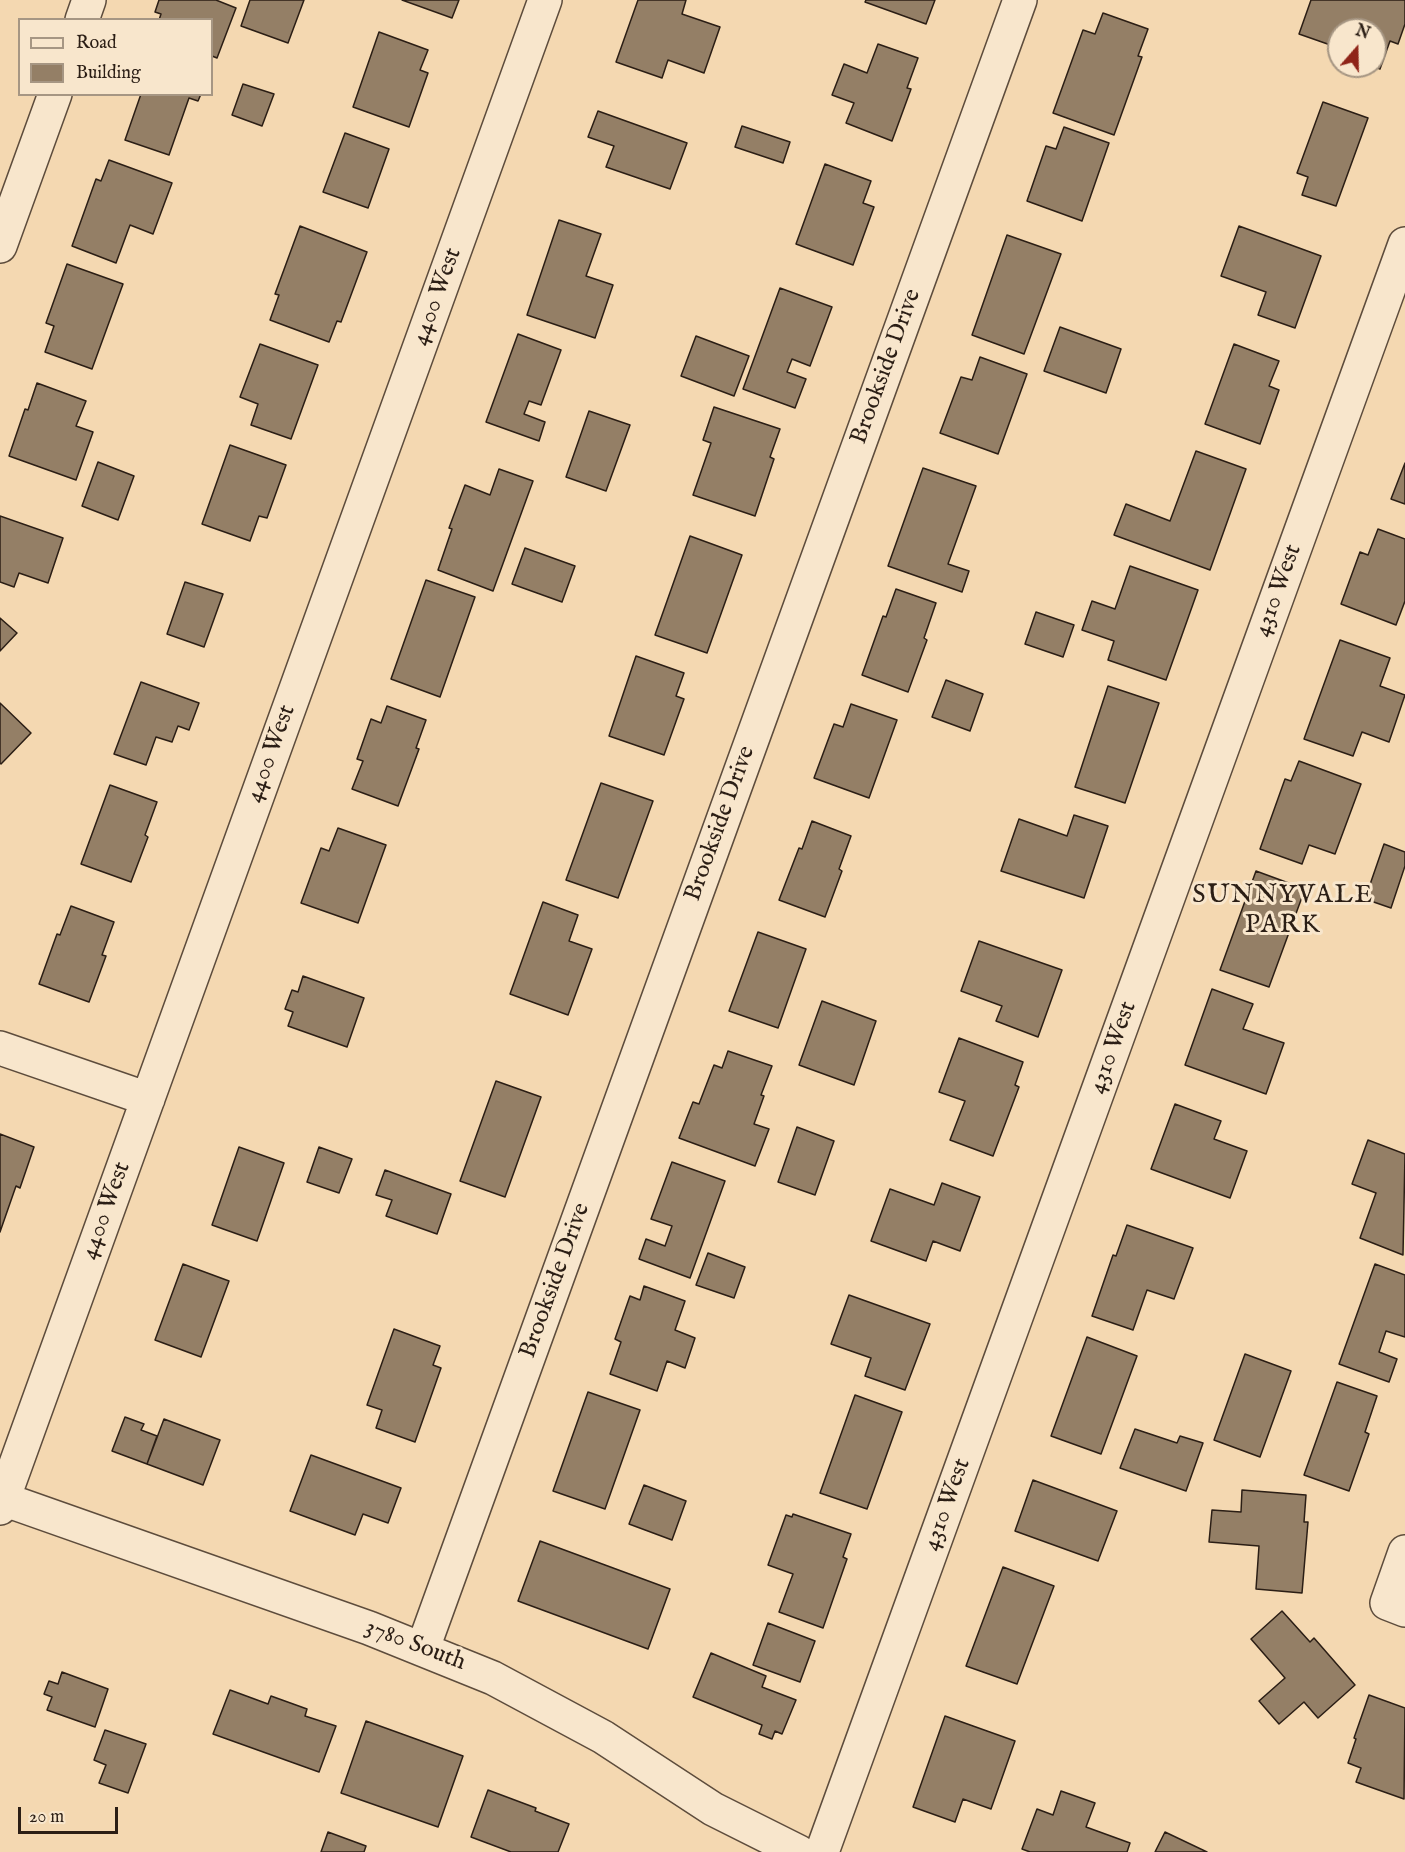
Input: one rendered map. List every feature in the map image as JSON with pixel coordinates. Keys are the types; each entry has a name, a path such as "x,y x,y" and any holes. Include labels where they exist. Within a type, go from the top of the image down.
{"street":[{"path":"83,18 89,0"},
{"name":"4400 West","path":"2,1504 545,0"},
{"name":"Brookside Drive","path":"423,1648 1020,0"},
{"path":"0,246 54,96"},
{"name":"4310 West","path":"822,1852 1405,244"},
{"path":"0,1048 148,1099"},
{"name":"3780 South","path":"2,1504 423,1648 493,1678 553,1708 603,1737 713,1809 799,1852"},
{"path":"1396,1606 1405,1552"}],"building":[{"path":"159,0 216,0 236,8 217,58 213,56 213,18 160,18 161,14 155,12"},
{"path":"250,0 304,0 288,43 241,26"},
{"path":"402,0 459,0 452,18"},
{"path":"638,0 686,0 682,14 720,27 704,73 668,60 662,78 616,62"},
{"path":"866,0 935,0 926,24 865,2"},
{"path":"1311,0 1405,0 1405,24 1398,44 1390,41 1387,49 1387,18 1327,18 1327,44 1299,34"},
{"path":"1103,13 1148,29 1138,56 1142,57 1114,135 1053,113 1083,30 1095,34"},
{"path":"379,32 428,50 420,70 428,73 409,127 353,107"},
{"path":"878,44 918,58 907,88 911,89 892,141 846,123 854,103 832,95 844,64 867,73"},
{"path":"243,84 274,94 262,126 232,115"},
{"path":"140,96 200,96 198,101 189,98 169,155 125,140"},
{"path":"1323,102 1368,118 1336,206 1302,195 1308,177 1297,173"},
{"path":"598,111 687,143 670,189 606,167 614,146 588,137"},
{"path":"742,126 790,142 783,163 735,147"},
{"path":"1064,127 1109,143 1082,221 1027,201 1046,146 1056,149"},
{"path":"345,133 389,149 368,208 323,192"},
{"path":"109,160 172,183 153,234 130,225 116,263 72,246 96,179 101,181"},
{"path":"825,164 871,181 863,203 874,207 853,265 796,244"},
{"path":"559,220 601,234 586,276 613,285 595,338 527,315"},
{"path":"300,226 367,252 341,322 337,321 329,342 270,320 279,295 275,294"},
{"path":"1239,226 1321,256 1295,328 1258,315 1266,292 1221,276"},
{"path":"1007,235 1061,254 1024,354 972,335"},
{"path":"67,264 123,284 92,369 45,352 54,326 46,323"},
{"path":"780,288 832,307 810,366 792,359 787,372 806,379 795,408 743,389"},
{"path":"1060,327 1121,349 1106,393 1044,371"},
{"path":"518,334 561,350 541,405 529,401 524,414 545,422 539,441 486,422"},
{"path":"696,336 749,356 734,396 681,376"},
{"path":"260,344 318,365 291,439 251,425 258,404 240,397"},
{"path":"1234,344 1279,361 1269,386 1279,390 1260,444 1205,424"},
{"path":"980,357 1027,374 998,454 940,433 961,377 972,380"},
{"path":"37,383 86,401 76,426 93,432 76,480 9,456 25,409 28,410"},
{"path":"714,407 780,429 770,457 774,459 755,516 693,495 711,443 703,440"},
{"path":"589,411 630,425 606,491 566,477"},
{"path":"230,445 286,465 267,518 259,516 250,541 202,524"},
{"path":"1196,451 1246,469 1210,570 1114,535 1126,504 1170,521"},
{"path":"98,462 134,476 118,520 82,506"},
{"path":"1405,463 1405,504 1391,499"},
{"path":"923,468 976,486 948,564 969,571 962,592 888,566"},
{"path":"499,469 533,481 493,591 438,570 452,529 449,528 465,485 490,495"},
{"path":"0,516 63,538 48,583 19,573 14,587 0,582"},
{"path":"1378,529 1405,539 1405,601 1396,625 1341,604 1360,552 1368,555"},
{"path":"690,536 742,555 707,653 655,635"},
{"path":"525,548 575,566 562,602 512,584"},
{"path":"1130,566 1198,590 1166,680 1108,660 1114,641 1082,630 1092,601 1115,609"},
{"path":"426,580 475,597 440,697 391,679"},
{"path":"185,582 223,594 204,647 167,634"},
{"path":"896,589 936,603 924,638 927,640 908,692 862,675 883,616 886,617"},
{"path":"1036,612 1074,625 1063,657 1025,644"},
{"path":"0,618 17,633 0,651"},
{"path":"1340,640 1390,658 1380,686 1405,695 1389,742 1362,732 1353,756 1304,739"},
{"path":"636,656 684,673 676,696 684,699 664,755 609,736"},
{"path":"946,680 983,694 970,731 932,717"},
{"path":"141,682 199,703 189,730 178,726 172,742 156,737 146,765 114,754"},
{"path":"1108,686 1159,703 1125,803 1075,787"},
{"path":"0,703 31,733 1,764 0,763"},
{"path":"851,704 897,720 869,798 814,778 834,724 843,727"},
{"path":"387,706 426,720 416,748 419,749 398,806 352,789 363,761 357,759 371,719 381,723"},
{"path":"1299,761 1361,784 1335,854 1309,845 1302,864 1260,849 1285,779 1291,781"},
{"path":"601,783 653,801 618,898 566,880"},
{"path":"110,785 157,802 145,835 148,837 131,882 81,864"},
{"path":"1074,815 1108,826 1084,898 1001,871 1019,819 1067,836"},
{"path":"812,821 851,836 839,869 842,871 825,917 779,900"},
{"path":"338,828 386,845 358,923 301,903 321,848 329,851"},
{"path":"1384,844 1405,852 1405,866 1391,908 1365,899"},
{"path":"1256,871 1305,889 1269,987 1220,970"},
{"path":"543,902 578,915 569,941 592,949 568,1015 510,994"},
{"path":"71,906 114,922 102,955 106,956 89,1002 39,984 57,934 60,935"},
{"path":"758,932 806,949 778,1028 729,1011"},
{"path":"979,941 1062,970 1038,1037 996,1021 1002,1006 961,991"},
{"path":"303,976 364,998 347,1047 288,1026 293,1012 285,1009 292,990 298,992"},
{"path":"1212,989 1253,1004 1243,1029 1284,1043 1266,1094 1185,1065"},
{"path":"822,1001 876,1021 854,1085 799,1065"},
{"path":"959,1038 1023,1062 1015,1085 1019,1087 993,1156 950,1140 965,1101 939,1092"},
{"path":"728,1051 772,1066 761,1095 764,1096 754,1124 769,1129 755,1166 679,1138 693,1102 699,1104 714,1065 722,1068"},
{"path":"496,1081 541,1097 505,1197 460,1181"},
{"path":"1175,1104 1221,1121 1214,1139 1247,1151 1230,1198 1151,1169"},
{"path":"797,1127 834,1141 815,1195 778,1182"},
{"path":"0,1134 34,1147 20,1188 16,1186 0,1232"},
{"path":"1368,1140 1405,1154 1403,1255 1360,1238 1376,1193 1352,1184"},
{"path":"239,1147 284,1163 257,1241 212,1225"},
{"path":"319,1147 352,1159 339,1193 307,1182"},
{"path":"672,1162 725,1181 690,1278 639,1259 646,1239 665,1246 672,1226 651,1219"},
{"path":"385,1170 451,1194 437,1234 386,1216 392,1200 376,1195"},
{"path":"942,1183 980,1197 960,1251 933,1241 926,1261 871,1241 890,1189 934,1205"},
{"path":"1127,1225 1193,1248 1174,1299 1147,1290 1133,1330 1092,1316 1113,1255 1116,1256"},
{"path":"708,1253 745,1267 734,1298 696,1285"},
{"path":"183,1264 229,1281 201,1357 155,1340"},
{"path":"1375,1264 1405,1275 1405,1337 1386,1331 1379,1352 1397,1359 1389,1382 1339,1364"},
{"path":"644,1286 685,1301 675,1330 695,1338 685,1368 667,1361 657,1391 610,1374 621,1342 615,1339 630,1296 640,1300"},
{"path":"849,1295 930,1324 905,1390 865,1376 871,1358 831,1344"},
{"path":"394,1329 440,1346 433,1365 441,1368 415,1442 376,1428 382,1410 367,1405"},
{"path":"1087,1337 1137,1356 1101,1454 1051,1436"},
{"path":"1245,1354 1291,1371 1260,1457 1214,1440"},
{"path":"1337,1382 1377,1396 1365,1432 1369,1434 1349,1491 1304,1475"},
{"path":"588,1392 640,1410 605,1509 553,1491"},
{"path":"855,1395 902,1412 867,1509 820,1493"},
{"path":"125,1417 144,1424 141,1430 157,1436 147,1464 112,1451"},
{"path":"164,1419 220,1440 203,1485 147,1464"},
{"path":"1135,1429 1177,1443 1180,1436 1203,1443 1186,1491 1120,1468"},
{"path":"311,1455 401,1488 388,1523 363,1514 355,1535 290,1511"},
{"path":"1033,1480 1117,1511 1098,1561 1015,1531"},
{"path":"644,1485 686,1501 672,1540 629,1524"},
{"path":"1242,1490 1306,1495 1304,1522 1308,1522 1302,1593 1256,1589 1259,1546 1209,1542 1212,1510 1241,1512"},
{"path":"793,1514 851,1534 843,1557 847,1559 823,1628 779,1612 793,1574 768,1565 786,1515 792,1517"},
{"path":"540,1541 670,1589 648,1649 518,1601"},
{"path":"1003,1567 1054,1586 1017,1684 966,1666"},
{"path":"1282,1611 1310,1642 1314,1638 1355,1685 1318,1718 1304,1702 1279,1724 1259,1701 1285,1678 1251,1639"},
{"path":"768,1623 815,1641 800,1682 753,1665"},
{"path":"711,1653 766,1676 762,1687 796,1700 782,1734 775,1731 772,1739 759,1734 762,1725 693,1697"},
{"path":"62,1672 108,1689 95,1727 47,1710 52,1697 44,1694 49,1681 58,1684"},
{"path":"230,1690 268,1704 271,1696 307,1709 305,1716 336,1726 319,1772 213,1734"},
{"path":"1369,1695 1405,1708 1404,1799 1356,1782 1361,1768 1348,1763"},
{"path":"945,1716 1015,1741 991,1809 963,1799 955,1822 913,1807"},
{"path":"366,1721 463,1756 438,1827 341,1793"},
{"path":"105,1730 146,1744 128,1793 99,1783 106,1765 94,1760"},
{"path":"488,1790 536,1808 535,1811 569,1824 558,1852 511,1852 471,1837"},
{"path":"1061,1791 1095,1803 1086,1827 1130,1843 1127,1852 1030,1852 1022,1849 1037,1809 1053,1815"},
{"path":"328,1832 366,1846 364,1852 321,1852"},
{"path":"1165,1832 1207,1852 1155,1852"}],"district":[{"name":"SUNNYVALE PARK","path":"1283,912"}]}
